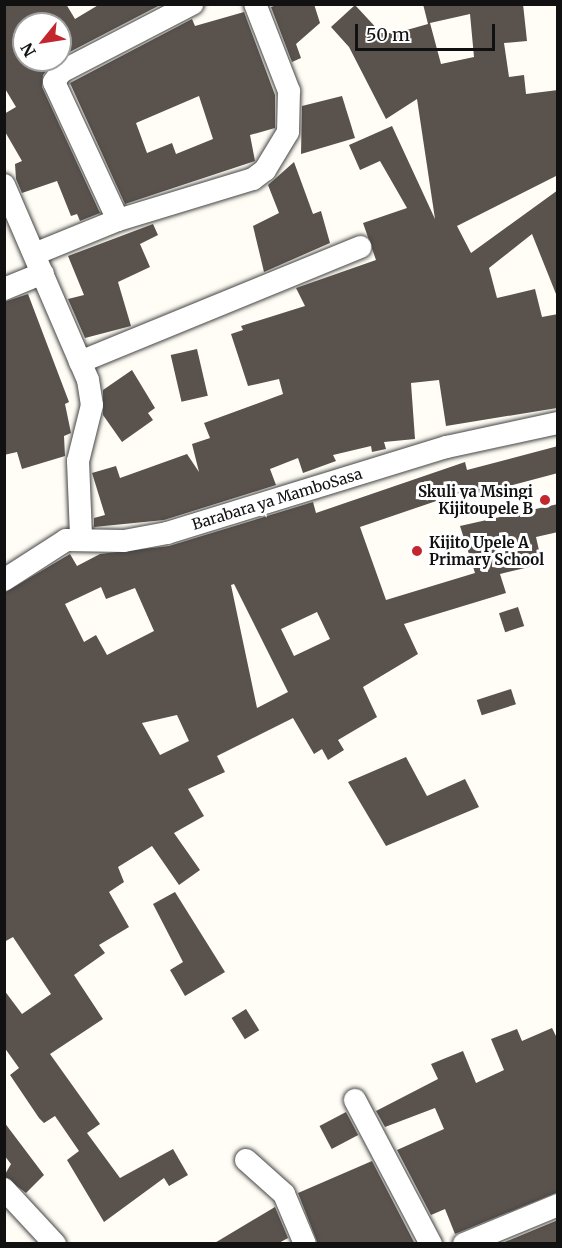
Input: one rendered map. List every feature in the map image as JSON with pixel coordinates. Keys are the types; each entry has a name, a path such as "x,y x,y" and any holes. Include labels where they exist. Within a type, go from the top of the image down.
{"street":[{"path":"118,220 54,82 61,72 192,4"},
{"path":"4,290 40,263 118,220 253,179 280,152 290,117 289,91 255,4"},
{"path":"4,185 40,263 80,362 92,405 78,461 81,537"},
{"path":"80,362 360,247"},
{"name":"Barabara ya MamboSasa","path":"4,580 45,551 81,537 124,540 167,533 447,447 558,423"},
{"path":"355,1100 431,1244"},
{"path":"246,1160 284,1194 305,1244"},
{"path":"4,1189 55,1244"},
{"path":"464,1244 558,1205"}],"building":[{"path":"4,4 66,4 71,12 12,12 12,72 45,72 42,87 100,213 80,221 77,214 71,216 57,181 22,193 16,179 15,164 22,161 4,130 4,114 16,107 4,87"},
{"path":"100,4 162,4 72,51 72,14 75,19"},
{"path":"279,4 314,4 320,23 296,44 301,58 292,62 271,7"},
{"path":"423,4 523,4 527,41 504,43 509,77 524,75 526,94 558,90 558,175 457,226 471,253 558,190 558,299 532,234 489,268 497,298 535,289 542,317 558,314 557,408 446,426 439,380 411,383 415,439 384,442 386,449 372,452 371,446 333,455 336,461 303,473 298,458 270,469 276,485 164,520 94,527 94,518 105,515 92,473 116,466 120,478 187,454 199,472 192,444 210,438 204,423 283,394 279,379 248,386 231,334 243,330 241,326 305,306 296,288 376,260 363,223 407,208 380,161 360,170 349,145 392,126 435,219 417,99 386,119 349,47 331,27 355,5 381,33 396,33 428,24","holes":["470,14 474,57 441,64 430,23"]},
{"path":"244,12 275,95 275,128 250,135 255,161 125,204 70,83 192,19 195,26","holes":["199,96 213,139 176,154 172,143 147,153 136,123"]},
{"path":"342,96 355,138 301,154 302,106"},
{"path":"294,162 313,214 321,211 330,243 264,272 253,226 279,213 268,185"},
{"path":"153,224 158,235 140,244 150,267 118,282 131,326 85,338 68,299 84,295 68,256"},
{"path":"28,294 69,402 65,404 71,433 64,436 65,456 22,469 17,452 4,455 4,302"},
{"path":"197,349 208,396 181,402 171,355"},
{"path":"132,370 155,408 148,413 153,420 122,442 103,415 103,390"},
{"path":"558,446 558,473 453,501 451,496 360,527 386,600 475,573 460,526 558,504 558,532 536,537 542,564 500,574 506,593 404,624 418,654 363,687 377,717 338,740 344,750 328,760 322,749 314,754 293,718 217,756 225,772 188,789 204,816 174,833 200,870 179,885 152,846 118,867 124,882 109,892 129,927 99,945 105,953 74,975 103,1019 50,1054 100,1124 87,1133 120,1178 173,1149 188,1175 169,1186 164,1178 104,1222 67,1160 79,1151 55,1116 44,1123 39,1118 10,1075 19,1068 4,1047 4,990 22,1014 51,994 13,937 4,942 4,593 70,554 77,566 100,554 169,546 313,502 316,513 465,462 467,470","holes":["234,584 288,692 257,708 231,585","101,587 106,599 135,588 154,631 107,655 96,635 84,642 65,604","317,612 330,639 294,656 281,629","177,715 189,741 160,755 142,723"]},
{"path":"518,607 524,626 505,632 499,613"},
{"path":"511,689 516,704 482,715 477,700"},
{"path":"406,757 427,796 465,779 479,807 386,846 348,782"},
{"path":"175,892 225,972 185,996 170,970 183,962 153,904"},
{"path":"246,1009 259,1030 245,1039 232,1018"},
{"path":"552,1028 558,1040 558,1192 455,1234 445,1209 431,1215 397,1150 444,1129 435,1108 385,1127 376,1111 438,1079 431,1064 463,1051 476,1083 504,1070 491,1039 517,1029 522,1041"},
{"path":"346,1112 358,1135 332,1149 320,1126"},
{"path":"4,1122 44,1175 26,1193 4,1176 11,1164 4,1155"},
{"path":"372,1161 415,1244 318,1244 298,1193"},
{"path":"275,1207 288,1238 277,1244 213,1244"},
{"path":"558,1220 558,1244 500,1244"}],"place":[{"name":"Skuli ya Msingi Kijitoupele B","path":"545,500"},
{"name":"Kijito Upele A Primary School","path":"417,551"}]}
